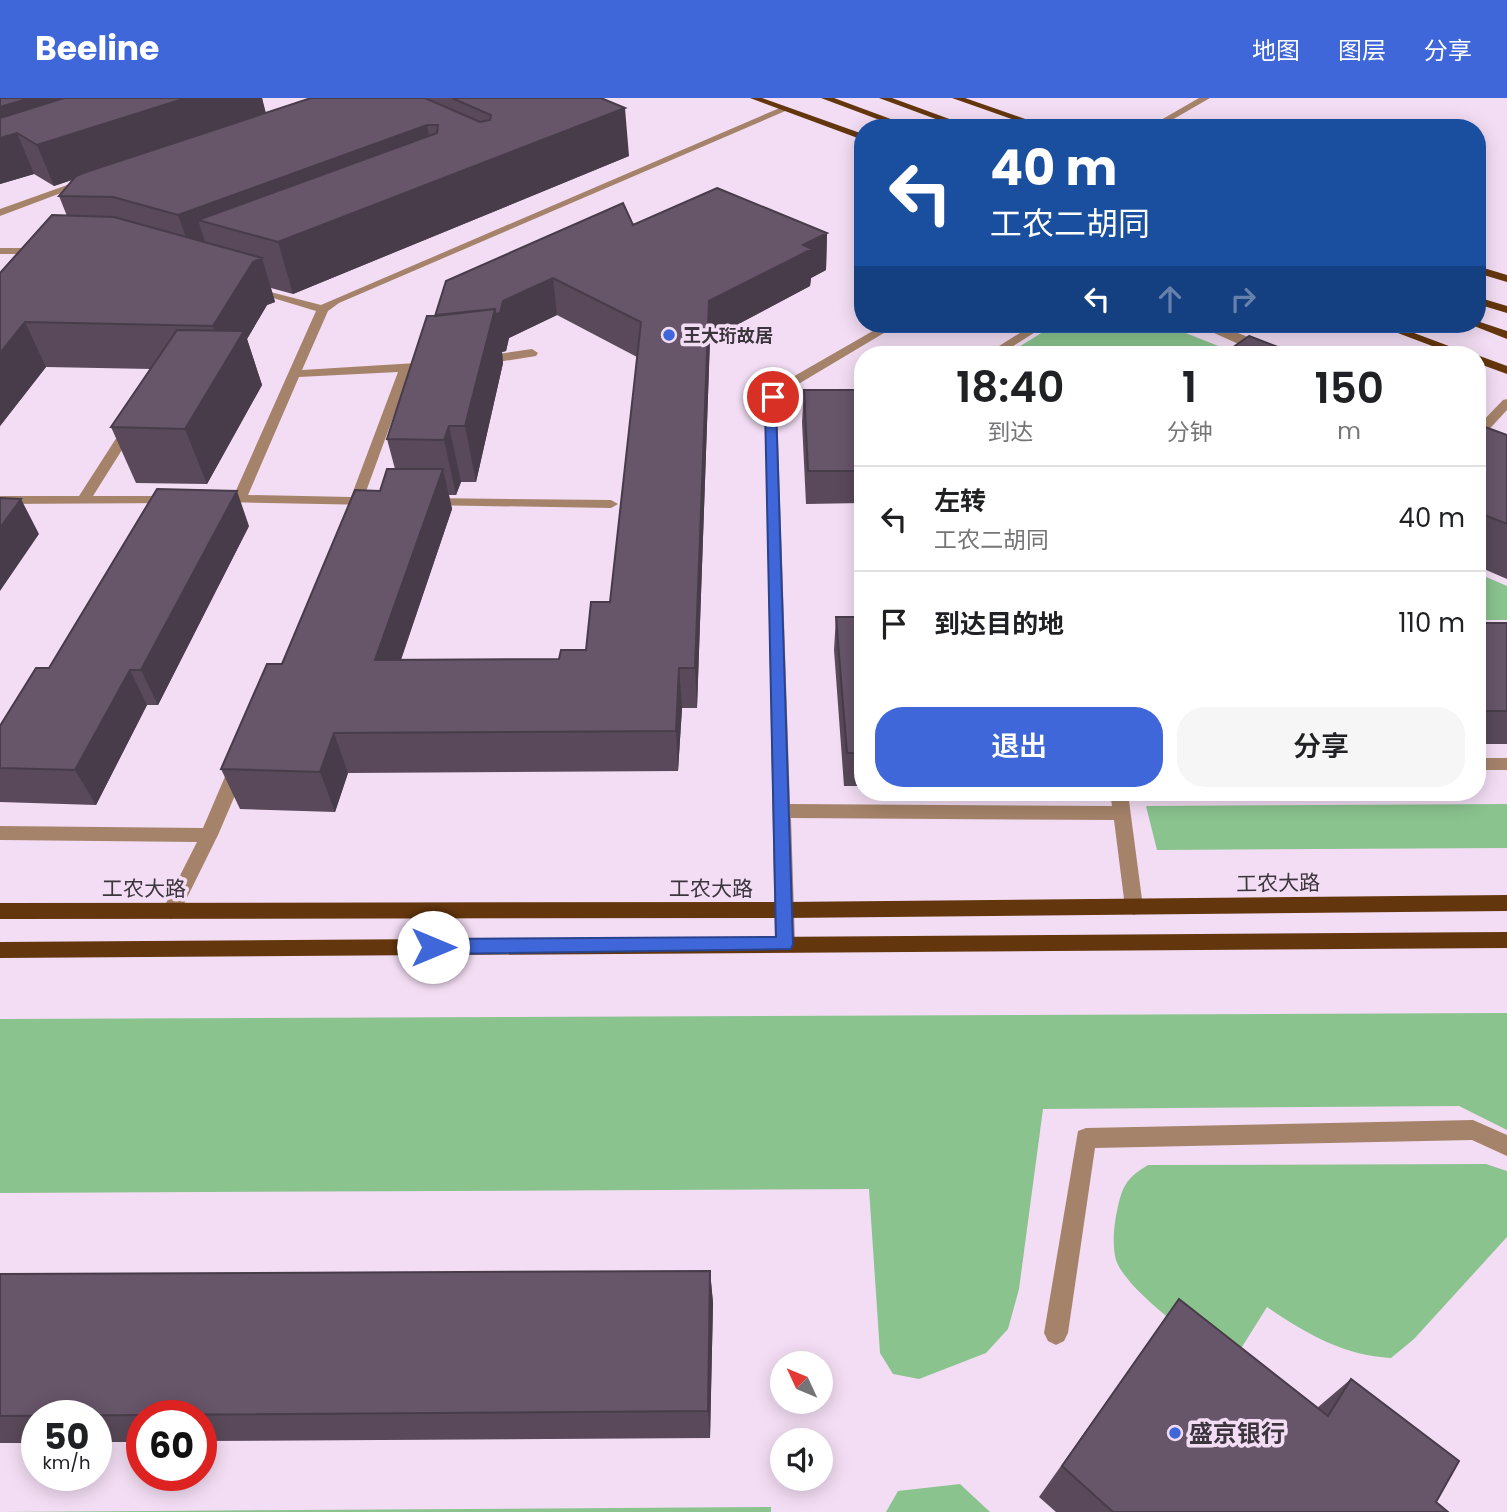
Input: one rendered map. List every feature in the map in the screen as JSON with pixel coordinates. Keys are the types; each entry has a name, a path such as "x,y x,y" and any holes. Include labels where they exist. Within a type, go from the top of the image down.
{"main road":[{"path":"754,98 854,134"},
{"path":"825,98 885,119"},
{"path":"883,98 944,119"},
{"path":"956,98 1019,119"},
{"path":"1486,272 1507,279"},
{"path":"1486,303 1507,310"},
{"path":"1486,328 1507,335"},
{"path":"1405,333 1442,346"},
{"path":"1486,362 1507,370"},
{"name":"工农大路","path":"0,911 784,910 1507,903"},
{"path":"0,950 1507,940"}],"street":[{"path":"1168,119 1206,98"},
{"path":"239,499 323,309 335,301 785,110"},
{"path":"0,213 105,175"},
{"path":"28,256 51,241"},
{"path":"0,251 28,256 59,251"},
{"path":"233,284 323,309"},
{"path":"855,346 877,333"},
{"path":"1006,346 1027,333"},
{"path":"1224,333 1254,346"},
{"path":"785,944 771,406 773,397 780,389 854,346"},
{"path":"294,374 405,368 532,353"},
{"path":"356,501 405,368"},
{"path":"1486,425 1507,403"},
{"path":"83,500 142,409"},
{"path":"213,499 383,501"},
{"path":"0,500 187,500"},
{"path":"410,502 611,505"},
{"path":"171,911 209,835 248,745"},
{"path":"1486,764 1507,764"},
{"path":"1120,801 1134,907"},
{"path":"782,811 1122,813"},
{"path":"0,833 209,835"},
{"path":"1056,1333 1086,1138 1473,1130 1507,1146"}],"green space":[{"path":"1041,333 1186,333 1218,346 1021,346"},
{"path":"1486,577 1507,586 1507,620 1486,620"},
{"path":"1507,804 1507,848 1157,850 1146,806"},
{"path":"1507,1013 1507,1130 1459,1106 1043,1109 1019,1289 1008,1329 986,1353 919,1379 893,1374 880,1353 869,1189 0,1193 0,1019"},
{"path":"1486,1164 1507,1171 1507,1237 1414,1339 1391,1358 1357,1353 1326,1342 1267,1307 1230,1366 1150,1302 1123,1273 1116,1260 1114,1229 1121,1196 1130,1179 1148,1165"},
{"path":"960,1484 990,1512 886,1512 898,1491"},
{"path":"771,1507 771,1512 0,1512"}],"building":[{"path":"0,98 30,98 0,107"},
{"path":"64,98 186,98 37,145 17,133 0,138 0,118"},
{"path":"311,98 425,98 480,122 490,120 491,115 452,98 601,98 625,108 278,242 198,220 437,133 438,125 427,125 178,215 113,197 59,196 76,176 86,172"},
{"path":"717,188 827,233 803,245 812,249 709,301 695,668 679,668 676,731 334,733 320,772 221,769 267,664 282,664 355,490 380,491 387,469 443,469 375,660 559,659 561,650 586,650 591,602 610,602 641,322 553,278 503,301 500,313 495,314 495,309 435,316 446,281 623,203 633,225"},
{"path":"52,215 114,217 262,258 253,262 213,326 25,322 0,353 0,273"},
{"path":"495,309 465,426 449,426 444,440 387,439 427,316"},
{"path":"177,330 244,331 185,429 111,427"},
{"path":"1249,336 1275,346 1235,346"},
{"path":"804,390 854,390 854,471 808,471"},
{"path":"1486,427 1507,435 1507,524 1486,516"},
{"path":"157,489 237,491 141,670 130,670 75,770 0,768 0,726 36,668 49,668"},
{"path":"0,498 21,499 0,528"},
{"path":"836,617 854,617 854,753 847,753"},
{"path":"1486,623 1507,623 1507,711 1486,711"},
{"path":"710,1271 708,1411 217,1414 217,1400 126,1400 126,1415 112,1415 112,1400 21,1400 21,1416 0,1416 0,1274"},
{"name":"盛京银行","path":"1179,1299 1328,1416 1351,1379 1459,1461 1436,1502 1448,1512 1113,1512 1062,1466"}],"place":[{"name":"王大珩故居","path":"669,335"},
{"name":"盛京银行","path":"1175,1433"}],"route":[{"path":"433,947 785,944 771,406 773,397"}]}
